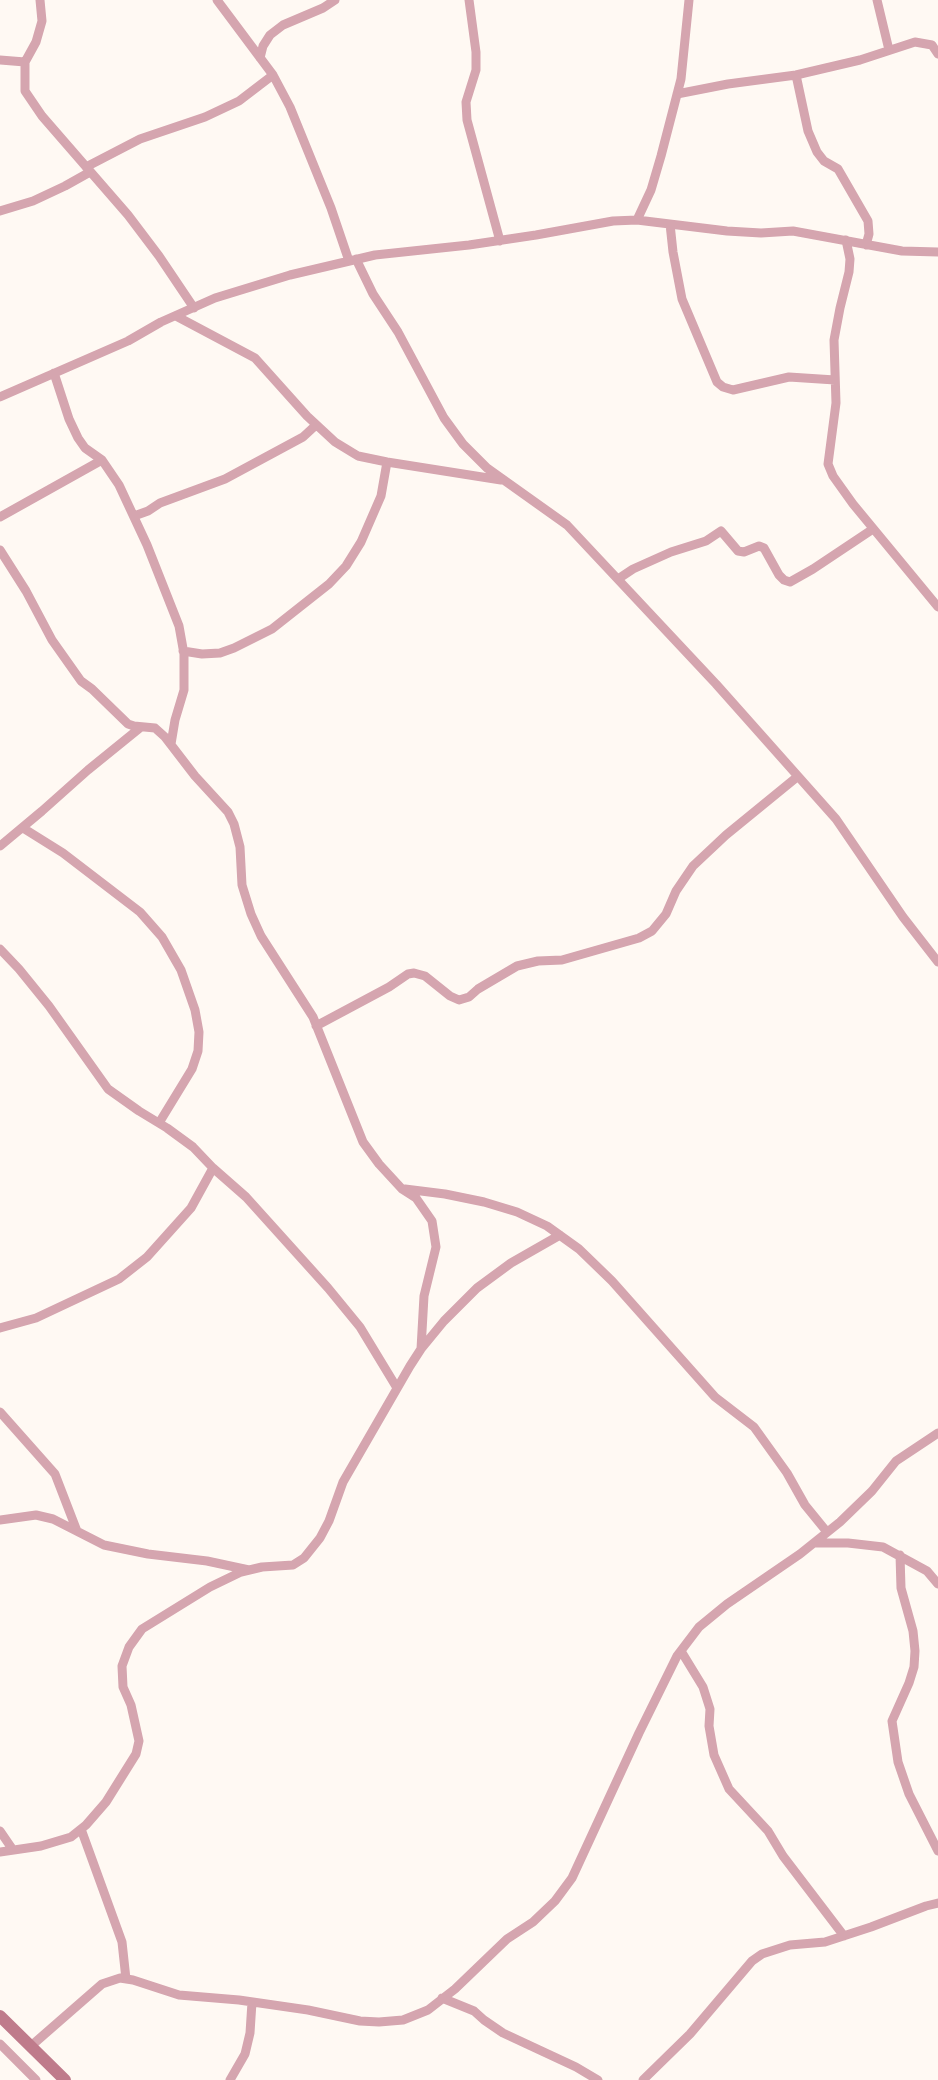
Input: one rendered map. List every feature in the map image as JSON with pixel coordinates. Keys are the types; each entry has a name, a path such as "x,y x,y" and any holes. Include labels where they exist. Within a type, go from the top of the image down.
{"main road":[{"path":"0,2016 64,2080"}],"street":[{"path":"40,0 42,21 36,42 25,62 25,91 42,116 128,215 194,308"},
{"path":"217,0 273,75 290,107 353,260 398,332 444,418 463,444 487,468 567,525 716,684 836,819 903,917 938,962"},
{"path":"260,58 263,46 270,36 283,25 323,8 335,0"},
{"path":"469,0 476,70 466,102 467,120 500,240"},
{"path":"636,220 651,190 677,94 684,58 689,0"},
{"path":"877,0 889,50"},
{"path":"677,94 728,84 796,75 860,60 915,42 932,45 938,54"},
{"path":"0,60 25,62"},
{"path":"0,211 33,201 65,186 88,169 140,139 205,117 239,101 273,75"},
{"path":"796,75 808,131 817,152 824,161 838,170 868,221 869,234 866,245"},
{"path":"0,397 128,341 215,298 290,275 353,260 636,220 727,231 761,233 793,231 902,251 938,252"},
{"path":"670,225 682,298 717,382 733,390 789,377 835,380"},
{"path":"846,240 850,260 834,340 836,403 828,464 833,476 873,529 938,607"},
{"path":"176,316 255,358 316,425 335,442 358,456 503,480"},
{"path":"54,373 69,419 78,438 85,448 102,460 119,485 179,626 183,651 184,690 171,744"},
{"path":"134,516 160,503 225,479 303,437 316,425"},
{"path":"0,517 102,460"},
{"path":"183,651 202,654 220,653 234,648 272,629 329,584 346,566 362,542 381,496 387,462"},
{"path":"618,579 633,569 671,552 706,541 721,531 738,551 744,552 759,546 764,548 779,575 790,582 873,529"},
{"path":"0,550 72,671 128,724 155,728 228,812 240,847 242,885 251,914 261,936 316,1026 363,1142 402,1189 416,1198 432,1221 436,1247 424,1296 421,1349"},
{"path":"0,846 141,727"},
{"path":"316,1026 389,987 408,974 425,976 450,996 459,1000 469,997 517,966 590,954 652,932 666,914 676,891 693,866 726,835 797,777"},
{"path":"23,828 63,853 140,912 162,937 181,970 195,1010 199,1032 198,1051 192,1069 159,1123"},
{"path":"0,949 49,1006 108,1089 193,1147 246,1197 360,1327 397,1388"},
{"path":"0,1328 36,1318 118,1279 147,1257 191,1208 213,1168"},
{"path":"402,1189 445,1194 517,1212 547,1226 579,1249 612,1281 715,1397 754,1427 787,1473 805,1505 827,1532"},
{"path":"0,1852 41,1846 71,1837 106,1802 136,1754 139,1741 131,1705 123,1687 122,1666 129,1647 141,1629 210,1587 241,1572 293,1565 304,1558 320,1538 329,1521 343,1482 421,1349 444,1321 477,1288 511,1263 560,1235"},
{"path":"0,1412 55,1474 77,1532"},
{"path":"31,2046 102,1984 111,1980 126,1979 179,1995 252,2002 379,2022 404,2020 428,2010 507,1939 532,1922 555,1901 572,1878 639,1733 681,1651 699,1627 814,1543 872,1491 896,1461 938,1433"},
{"path":"0,1520 36,1515 53,1519 104,1545 251,1570"},
{"path":"814,1543 883,1547 927,1571 938,1584"},
{"path":"900,1555 901,1588 913,1631 915,1651 914,1667 909,1683 892,1721 898,1762 909,1794 938,1851"},
{"path":"681,1651 703,1687 710,1708 709,1726 714,1755 729,1789 768,1831 783,1856 844,1936"},
{"path":"81,1829 122,1942 126,1979"},
{"path":"0,1832 13,1850"},
{"path":"643,2080 690,2034 752,1961 762,1954 790,1945 825,1942 938,1903"},
{"path":"442,1998 474,2011 503,2033 576,2067 598,2080"},
{"path":"230,2080 245,2054 250,2033 252,2002"},
{"path":"0,2044 36,2080"}]}
